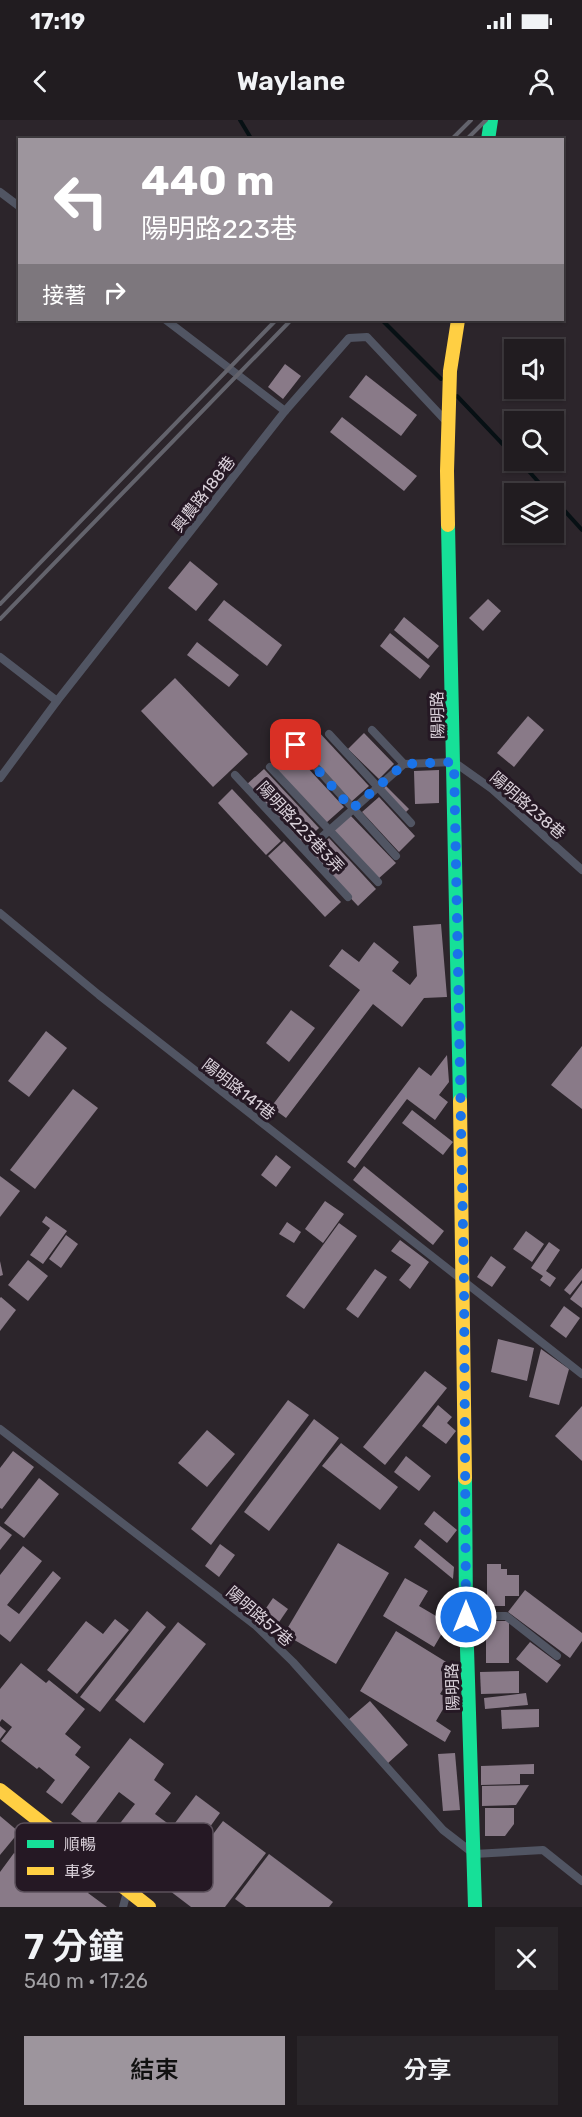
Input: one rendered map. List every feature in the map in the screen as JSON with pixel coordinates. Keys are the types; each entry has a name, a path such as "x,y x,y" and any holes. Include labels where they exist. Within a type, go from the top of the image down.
{"street":[{"path":"488,138 491,120"},
{"name":"陽明路","path":"458,321 450,371 447,471 464,1282 466,1617 475,1907"},
{"path":"0,1790 41,1823"},
{"path":"128,1892 148,1907"}],"lane":[{"path":"0,192 18,206"},
{"path":"167,321 285,411"},
{"name":"興農路188巷","path":"0,778 57,701 285,411 349,339 366,337 448,423"},
{"path":"0,657 57,701"},
{"path":"372,730 404,764"},
{"path":"329,734 411,823"},
{"path":"296,745 396,856"},
{"path":"306,851 404,764 454,762"},
{"name":"陽明路238巷","path":"454,762 492,789 582,870"},
{"path":"270,767 378,882"},
{"name":"陽明路223巷3弄","path":"235,775 348,897"},
{"name":"陽明路141巷","path":"0,914 99,995 582,1374"},
{"name":"陽明路57巷","path":"0,1429 255,1625 293,1662 442,1830 474,1854"},
{"path":"466,1617 506,1616 557,1656"},
{"path":"474,1854 543,1850 582,1881"},
{"path":"123,1907 127,1892"}],"building":[{"path":"285,364 301,376 283,399 268,387"},
{"path":"366,375 417,415 401,436 349,397"},
{"path":"342,417 417,476 404,491 330,432"},
{"path":"190,561 218,584 196,611 168,588"},
{"path":"488,599 501,611 483,631 469,618"},
{"path":"224,600 282,645 267,666 208,620"},
{"path":"404,617 439,646 428,659 394,630"},
{"path":"390,633 430,666 420,679 380,646"},
{"path":"197,642 239,675 229,687 187,655"},
{"path":"175,678 248,754 213,787 141,711"},
{"path":"528,716 544,730 514,767 497,753"},
{"path":"316,729 369,786 351,802 298,745"},
{"path":"364,733 394,764 379,779 348,749"},
{"path":"293,752 344,807 326,823 275,768"},
{"path":"264,769 319,828 301,845 246,785"},
{"path":"439,770 439,803 415,804 414,771"},
{"path":"386,786 409,809 402,816 379,793"},
{"path":"232,789 281,841 266,855 218,803"},
{"path":"379,797 415,836 399,852 362,812"},
{"path":"349,814 396,863 378,879 332,831"},
{"path":"329,838 376,889 358,906 310,855"},
{"path":"284,841 341,902 325,917 268,856"},
{"path":"441,924 447,997 424,998 402,1027 373,1004 286,1118 271,1107 360,990 329,966 342,949 359,962 374,942 399,962 392,971 410,985 417,976 413,926"},
{"path":"291,1010 315,1028 289,1062 266,1043"},
{"path":"46,1031 67,1048 29,1097 8,1081"},
{"path":"582,1046 582,1109 551,1085"},
{"path":"447,1055 449,1082 439,1095 448,1102 435,1120 407,1099 355,1168 347,1162 419,1067 431,1076"},
{"path":"73,1089 98,1108 35,1189 10,1170"},
{"path":"412,1110 453,1142 443,1155 402,1123"},
{"path":"276,1155 291,1167 276,1187 261,1175"},
{"path":"364,1166 444,1231 433,1245 353,1180"},
{"path":"0,1176 20,1191 0,1217"},
{"path":"325,1201 344,1214 323,1243 305,1229"},
{"path":"46,1216 67,1231 43,1264 30,1255 50,1228 42,1222"},
{"path":"287,1222 301,1232 294,1243 279,1234"},
{"path":"339,1223 357,1236 304,1309 286,1296"},
{"path":"526,1231 544,1244 532,1262 513,1249"},
{"path":"66,1235 78,1244 61,1268 49,1259"},
{"path":"400,1240 429,1262 410,1289 399,1280 411,1265 391,1251"},
{"path":"549,1242 560,1250 546,1271 556,1278 550,1287 540,1280 543,1276 531,1268"},
{"path":"491,1256 506,1267 492,1287 477,1277"},
{"path":"28,1260 48,1276 28,1301 8,1285"},
{"path":"582,1268 582,1280 570,1295 564,1290"},
{"path":"375,1269 387,1277 358,1318 346,1309"},
{"path":"582,1283 582,1308 570,1299"},
{"path":"0,1298 16,1310 0,1331"},
{"path":"564,1306 580,1318 566,1338 550,1326"},
{"path":"498,1339 534,1348 527,1381 491,1372"},
{"path":"541,1349 569,1369 559,1405 529,1397"},
{"path":"425,1371 447,1388 385,1465 363,1447"},
{"path":"288,1400 309,1415 211,1545 191,1529"},
{"path":"438,1405 452,1417 447,1423 456,1431 446,1444 422,1426"},
{"path":"582,1406 582,1461 555,1436"},
{"path":"314,1419 339,1438 269,1531 244,1512"},
{"path":"207,1430 235,1454 207,1487 178,1463"},
{"path":"341,1443 398,1487 380,1510 322,1466"},
{"path":"13,1451 34,1467 2,1509 0,1508 0,1468"},
{"path":"406,1456 431,1476 419,1491 394,1472"},
{"path":"39,1478 59,1494 24,1538 4,1523"},
{"path":"434,1511 457,1530 447,1543 424,1524"},
{"path":"0,1526 12,1535 0,1550"},
{"path":"420,1539 454,1567 453,1579 414,1547"},
{"path":"338,1543 389,1573 336,1664 284,1634"},
{"path":"220,1544 235,1555 219,1577 205,1566"},
{"path":"23,1546 42,1561 7,1605 19,1614 53,1571 61,1578 10,1642 0,1634 0,1575"},
{"path":"487,1564 501,1564 501,1569 507,1569 507,1575 519,1575 519,1596 505,1596 505,1606 487,1606"},
{"path":"405,1578 428,1591 419,1606 448,1623 434,1647 383,1616"},
{"path":"525,1590 582,1633 582,1641 570,1658 508,1612"},
{"path":"273,1598 288,1609 275,1628 260,1617"},
{"path":"147,1611 166,1627 100,1712 80,1697"},
{"path":"115,1619 129,1630 77,1694 47,1670 86,1621 103,1634"},
{"path":"486,1621 509,1621 509,1663 486,1663"},
{"path":"178,1622 206,1644 144,1723 115,1700"},
{"path":"396,1631 456,1668 440,1694 449,1699 436,1721 451,1731 445,1742 360,1691"},
{"path":"530,1642 561,1665 547,1683 516,1659"},
{"path":"21,1663 46,1683 49,1680 85,1709 65,1734 81,1747 75,1755 90,1767 62,1804 46,1792 55,1780 1,1741 12,1727 2,1719 0,1722 0,1689"},
{"path":"519,1671 519,1693 481,1694 480,1672"},
{"path":"526,1693 528,1705 485,1709 484,1698"},
{"path":"370,1701 408,1745 387,1764 348,1720"},
{"path":"539,1709 539,1727 502,1729 501,1710"},
{"path":"0,1726 6,1731 0,1739"},
{"path":"130,1738 164,1764 154,1780 171,1793 155,1814 167,1823 120,1823 135,1804 119,1792 96,1823 83,1823 71,1814"},
{"path":"455,1753 460,1810 443,1811 438,1754"},
{"path":"534,1764 534,1774 520,1774 520,1784 481,1785 481,1766"},
{"path":"529,1785 516,1805 482,1806 482,1786"},
{"path":"196,1795 220,1813 213,1823 175,1823"},
{"path":"485,1808 514,1808 514,1824 505,1836 485,1836"},
{"path":"0,1816 15,1829 15,1837 0,1855"},
{"path":"223,1821 266,1853 225,1907 191,1907 171,1892 213,1892 213,1834"},
{"path":"14,1853 15,1892 89,1892 107,1907 0,1907 0,1872"},
{"path":"269,1854 333,1902 329,1907 246,1907 235,1899"}],"waterway":[{"path":"240,120 251,138"},
{"path":"383,321 441,379"},
{"path":"457,396 504,445"},
{"path":"529,471 539,483"},
{"path":"564,510 582,530"}],"railway":[{"path":"453,138 471,120"},
{"path":"468,138 486,120"},
{"path":"0,604 275,321"},
{"path":"0,619 290,321"}],"traffic: fast":[{"path":"488,138 491,120"},
{"path":"448,525 460,1101"},
{"path":"465,1478 466,1616 475,1907"}],"traffic: slow":[{"path":"448,525 450,371 458,321"},
{"path":"460,1101 465,1478"},
{"path":"0,1790 42,1823"},
{"path":"130,1892 149,1907"}],"route":[{"path":"296,745 352,809 404,764 454,762 464,1282 466,1617"}]}
